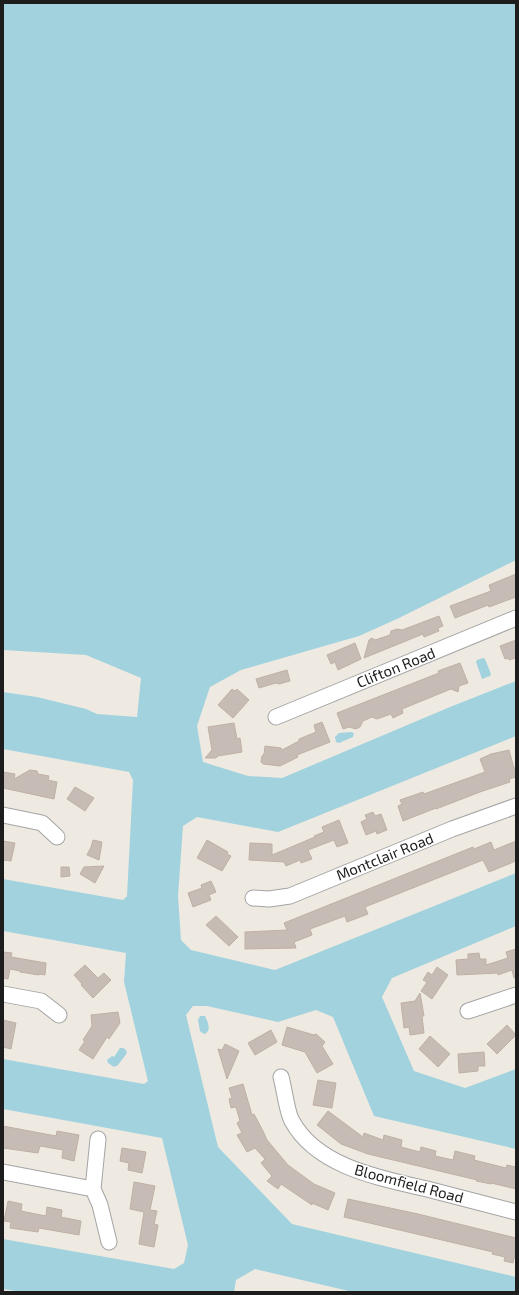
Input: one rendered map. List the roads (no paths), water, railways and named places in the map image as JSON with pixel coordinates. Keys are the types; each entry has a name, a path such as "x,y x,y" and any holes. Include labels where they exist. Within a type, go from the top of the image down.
{"street":[{"name":"Clifton Road","path":"276,717 516,618"},
{"name":"Montclair Road","path":"253,898 269,899 290,896 452,829 516,806"},
{"path":"3,815 42,823 57,837"},
{"path":"3,994 41,1001 59,1015"},
{"path":"468,1011 516,995"},
{"name":"Bloomfield Road","path":"281,1077 291,1120 303,1137 325,1155 352,1169 381,1178 516,1212"},
{"path":"98,1139 93,1189 100,1206 109,1242"},
{"path":"3,1172 93,1189"}],"water":[{"path":"3,3 516,3 516,560 399,618 359,636 241,670 210,687 197,726 203,762 248,776 282,778 450,707 516,681 516,736 278,832 197,817 183,826 178,896 181,940 191,950 275,970 516,873 516,926 392,978 382,997 414,1071 465,1088 516,1069 516,1149 374,1116 333,1017 316,1010 278,1022 207,1006 193,1006 186,1015 218,1147 292,1224 516,1277 516,1292 353,1292 255,1269 236,1280 234,1292 22,1292 3,1289 3,1239 174,1269 184,1263 188,1245 162,1138 3,1109 3,1059 144,1084 148,1081 124,982 126,953 3,931 3,879 123,900 127,896 133,780 129,772 3,749 3,692 37,697 86,709 97,714 137,717 141,678 86,655 3,650"},
{"path":"483,658 485,659 491,674 490,676 482,679 476,662 477,660"},
{"path":"339,733 354,733 353,737 339,743 336,742 335,737"},
{"path":"200,1016 205,1016 208,1024 209,1029 204,1034 200,1031 198,1020"},
{"path":"120,1048 126,1050 127,1053 118,1065 114,1067 108,1063 107,1060 112,1056 114,1057"}]}
